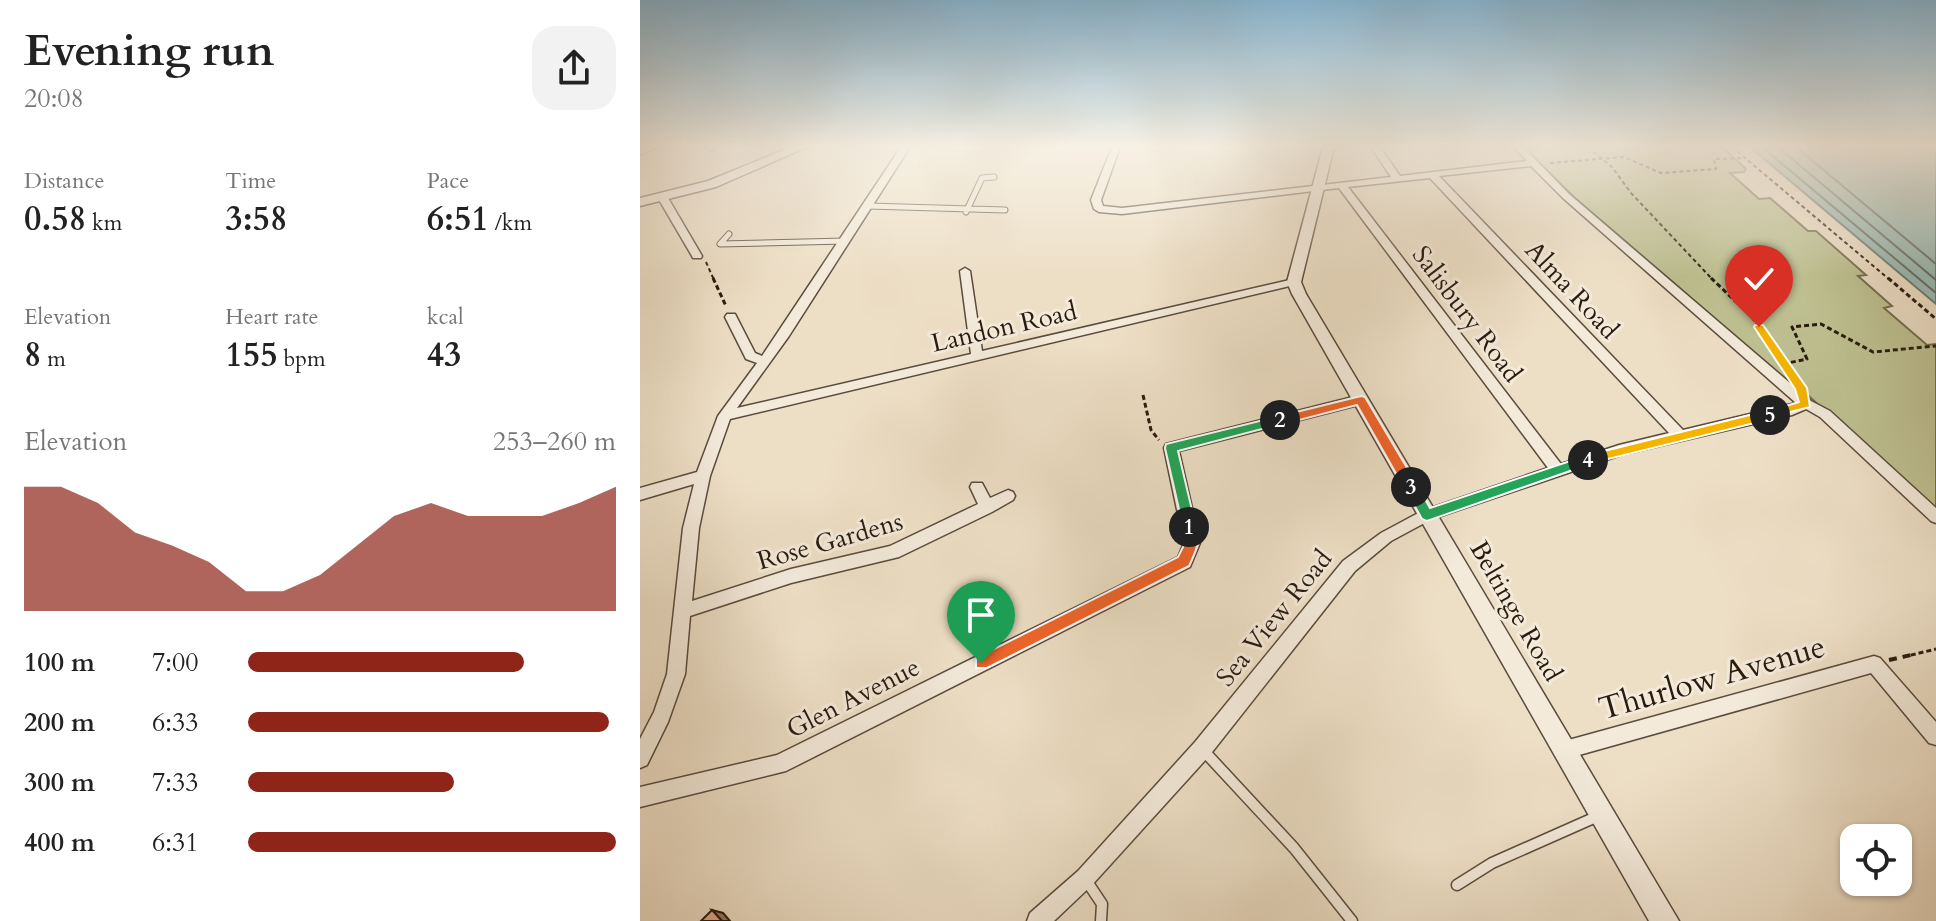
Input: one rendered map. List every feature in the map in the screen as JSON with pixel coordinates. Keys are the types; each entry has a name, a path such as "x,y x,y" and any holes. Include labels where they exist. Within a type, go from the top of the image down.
{"street":[{"path":"640,202 691,190"},
{"path":"640,758 671,694 676,674 691,528 703,476 725,416 878,190"},
{"path":"1100,190 1096,200 1099,209 1122,211 1301,190"},
{"path":"1294,282 1317,190"},
{"name":"Salisbury Road","path":"1345,190 1557,470"},
{"name":"Alma Road","path":"1447,190 1679,435"},
{"path":"1563,190 1806,404 1825,414 1936,517"},
{"path":"663,198 697,256"},
{"path":"977,356 966,277 981,280"},
{"name":"Landon Road","path":"725,416 1294,282"},
{"name":"Beltinge Road","path":"1294,282 1665,921"},
{"path":"731,317 750,356 765,361"},
{"path":"1171,448 1361,400"},
{"name":"Sea View Road","path":"1038,921 1085,878 1202,749 1349,566 1386,537 1427,515 1619,450 1806,404"},
{"name":"Glen Avenue","path":"640,797 779,764 1184,562 1192,543 1171,448"},
{"path":"640,494 703,476"},
{"path":"977,487 987,508"},
{"name":"Rose Gardens","path":"683,611 791,576 893,552 1008,496"},
{"path":"1874,664 1936,736"},
{"name":"Thurlow Avenue","path":"1565,750 1874,664"}],"lane":[{"path":"967,210 976,190"},
{"path":"868,206 1005,210"},
{"path":"729,234 720,244 845,241"},
{"path":"1202,749 1294,848 1352,921"},
{"path":"1457,885 1492,863 1602,814"},
{"path":"1085,878 1102,904 1101,921"}],"path":[{"path":"1631,190 1700,268 1752,317 1792,376"},
{"path":"1782,190 1936,319"},
{"path":"697,256 705,260 731,317"},
{"path":"1783,364 1807,359 1792,327 1821,324 1873,352 1936,346"},
{"path":"1143,395 1151,430 1171,448"},
{"path":"1874,664 1936,649"}],"green space":[{"path":"1567,190 1749,190 1759,199 1770,198 1808,231 1816,231 1866,275 1858,276 1892,306 1884,308 1927,345 1936,344 1936,514 1809,396 1801,393"}],"water":[{"path":"1801,190 1936,190 1936,304"}],"building":[{"path":"712,910 722,921 701,921"}],"route":[{"path":"981,663 1184,562 1192,543 1171,448 1361,400 1427,515 1619,450 1792,410 1806,404 1801,388 1759,327"}]}
